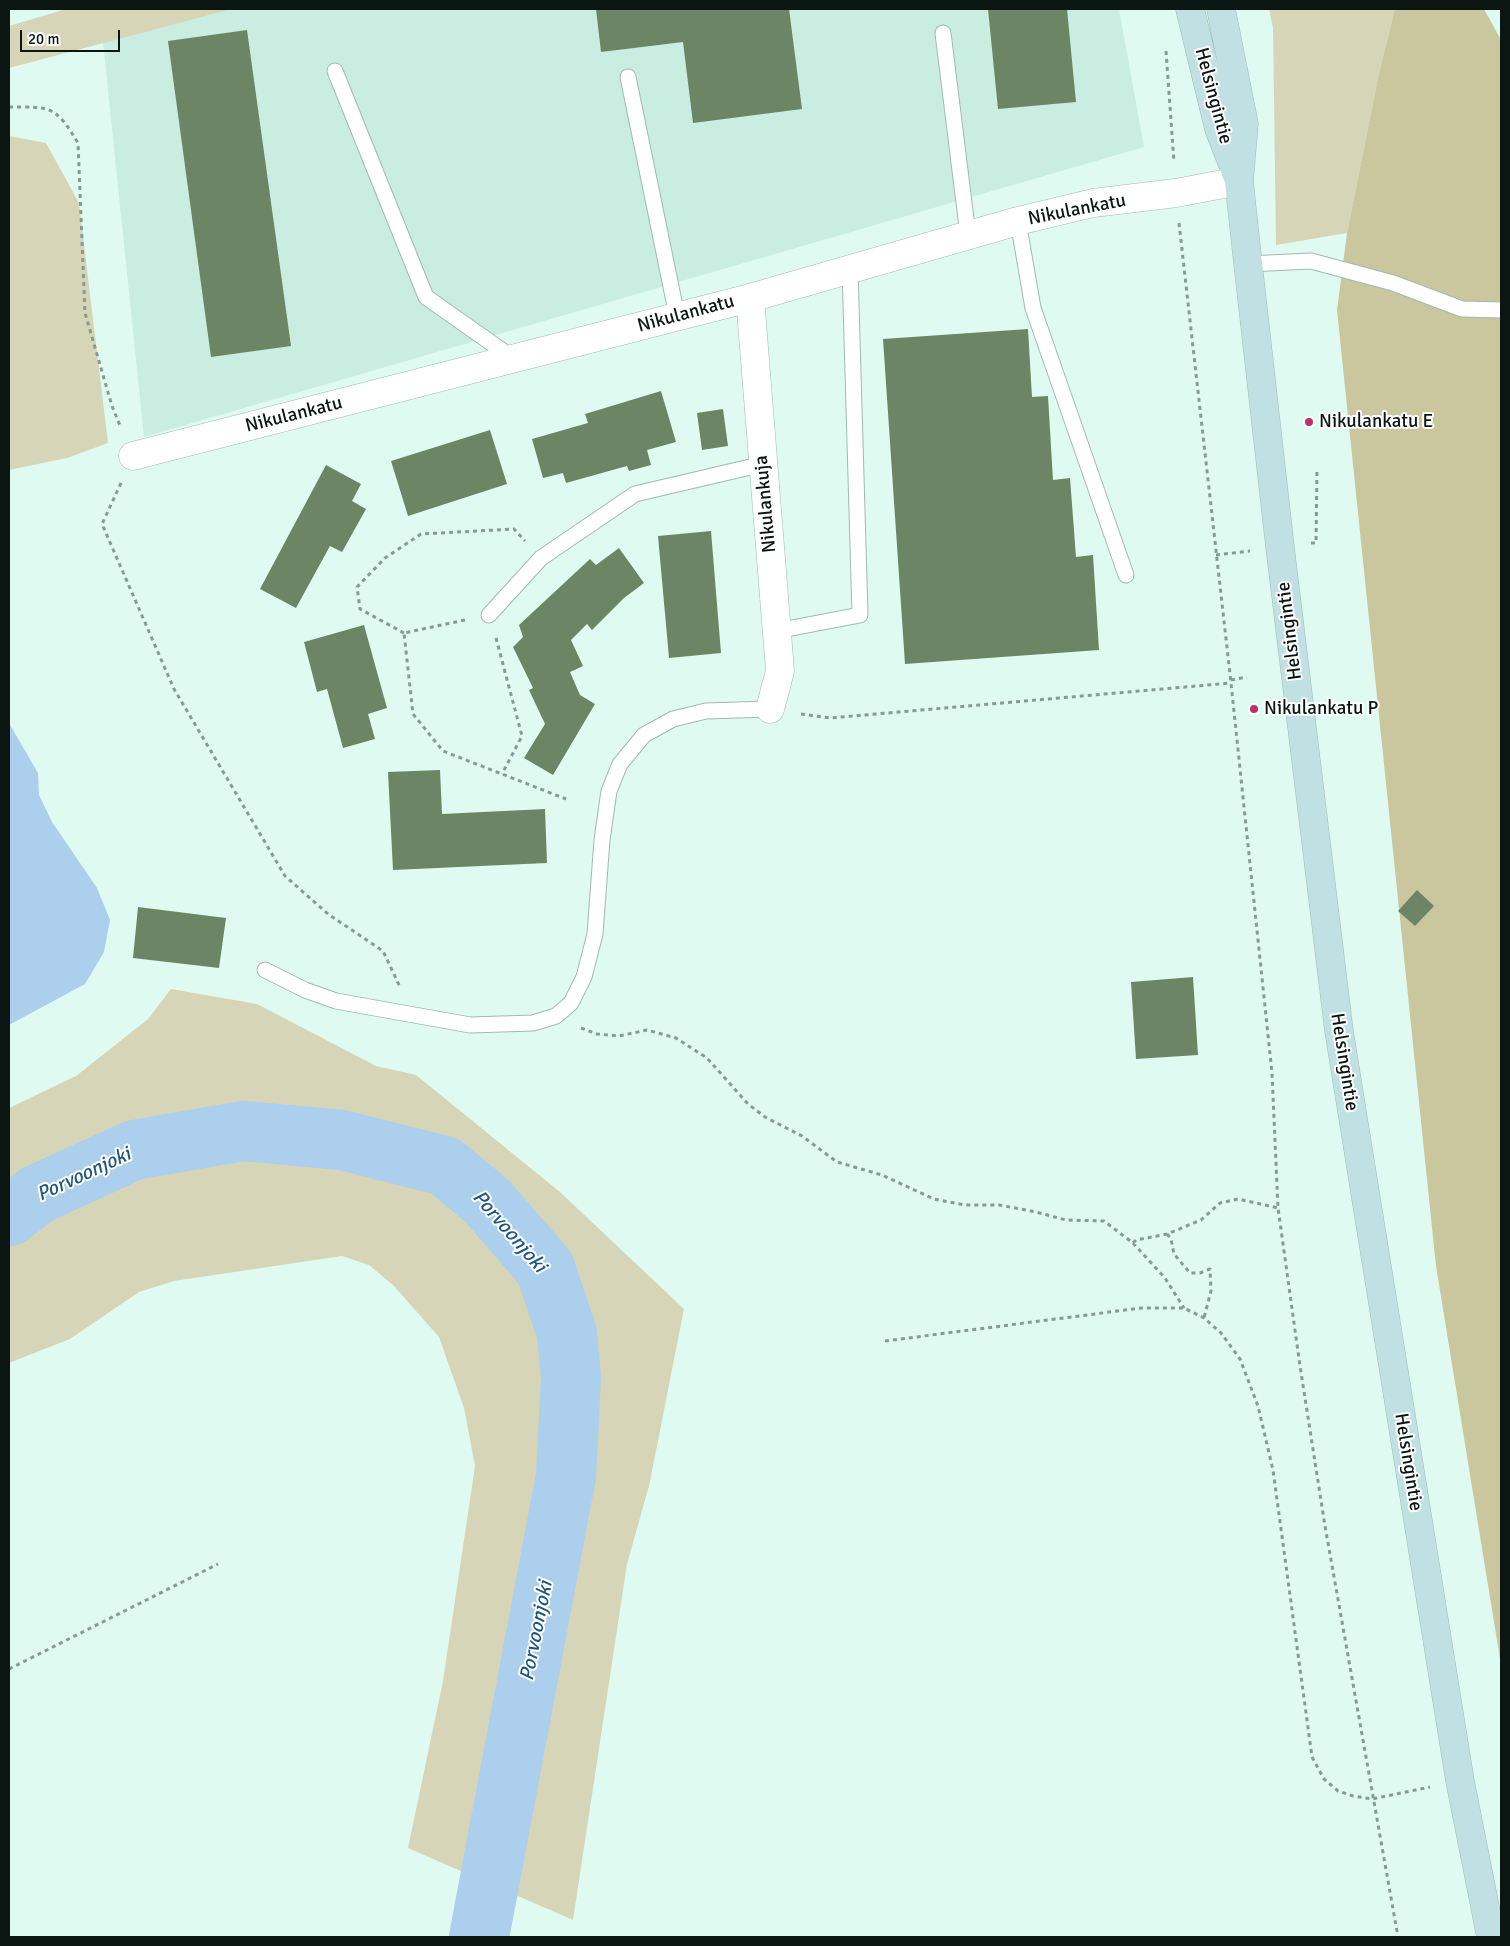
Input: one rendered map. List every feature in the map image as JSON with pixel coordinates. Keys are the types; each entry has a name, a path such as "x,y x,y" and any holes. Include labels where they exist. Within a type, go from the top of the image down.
{"main road":[{"name":"Helsingintie","path":"1190,9 1219,128 1239,181"},
{"name":"Helsingintie","path":"1222,9 1244,124 1239,181 1280,547 1339,1031 1460,1781 1491,1937"}],"street":[{"name":"Nikulankatu","path":"134,456 750,298 1018,221 1093,203 1176,193 1239,181"},
{"name":"Nikulankuja","path":"750,298 780,671 770,709"}],"lane":[{"path":"942,33 968,235"},
{"path":"335,71 426,297 514,359"},
{"path":"628,77 677,316"},
{"path":"1018,221 1033,308 1126,575"},
{"path":"1248,264 1311,262 1393,283 1462,309 1501,310"},
{"path":"776,630 860,615 850,269"},
{"path":"489,615 541,558 635,494 763,464"},
{"path":"265,970 306,990 336,1001 470,1025 533,1023 556,1016 571,1003 580,986 595,934 602,840 609,791 620,764 644,735 673,719 706,711 770,709"}],"path":[{"path":"1165,47 1176,193 1231,681 1272,1073 1278,1208 1322,1508 1372,1799 1398,1937"},
{"path":"9,107 46,107 65,120 78,143 85,313 112,406 134,456 102,524 174,689 285,876 328,914 384,952 414,1015"},
{"path":"502,774 522,736 489,615 404,633 360,609 357,587 385,558 421,534 514,529 541,558"},
{"path":"404,633 413,714 443,751 566,800"},
{"path":"770,709 830,718 1231,681 1247,677"},
{"path":"556,1016 566,1024 597,1034 620,1036 647,1030 676,1038 707,1058 748,1104 765,1117 802,1136 837,1162 882,1174 934,1199 965,1205 999,1206 1036,1212 1066,1220 1104,1221 1133,1243 1165,1278 1184,1308"},
{"path":"1133,1243 1136,1240 1167,1234 1200,1220 1220,1204 1238,1198 1278,1208"},
{"path":"1167,1234 1171,1239 1174,1254 1190,1273 1200,1273 1210,1269 1211,1291 1204,1318"},
{"path":"885,1341 1141,1308 1184,1308 1204,1318 1221,1333 1240,1359 1258,1406 1273,1470 1312,1757 1324,1779 1338,1791 1372,1799 1460,1781"},
{"path":"9,1669 218,1564"}],"shaded area":[{"path":"66,9 232,9 9,68 9,26"},
{"path":"232,9 1119,9 1144,147 144,437 103,42"},
{"path":"1269,9 1395,9 1379,73 1347,233 1276,245 1273,28"},
{"path":"1395,9 1484,9 1501,40 1501,1665 1436,1266 1337,310 1347,233 1379,73"},
{"path":"9,136 46,143 79,203 108,443 67,458 9,470"},
{"path":"171,989 257,1004 376,1066 416,1075 560,1192 684,1309 649,1486 627,1564 573,1920 408,1848 443,1681 475,1466 464,1408 439,1337 394,1286 369,1265 342,1256 174,1281 139,1292 70,1339 9,1363 9,1108 76,1076 148,1019"}],"water":[{"path":"9,723 38,773 39,795 52,822 97,888 110,920 104,952 85,984 9,1025"}],"building":[{"path":"596,9 789,9 802,109 693,123 683,42 601,52"},
{"path":"988,9 1067,9 1076,102 998,109"},
{"path":"247,30 291,346 211,357 168,41"},
{"path":"1028,329 1032,397 1048,396 1053,480 1070,478 1076,557 1093,555 1099,650 905,664 883,339"},
{"path":"661,391 676,442 647,450 651,465 629,471 627,466 566,483 563,473 543,478 532,439 588,423 585,414"},
{"path":"723,409 728,446 702,450 697,413"},
{"path":"490,430 507,484 408,516 391,461"},
{"path":"326,465 361,484 352,501 366,509 342,552 330,546 296,608 260,589"},
{"path":"711,531 721,653 669,658 658,536"},
{"path":"619,548 644,583 624,598 592,630 587,624 571,640 583,666 570,672 580,695 595,704 553,775 524,758 545,724 529,690 533,688 513,647 523,637 519,625 590,559 596,565"},
{"path":"364,625 387,708 368,714 375,739 343,748 327,689 317,692 304,642"},
{"path":"440,770 442,814 545,809 547,863 393,870 388,772"},
{"path":"1417,890 1434,906 1415,926 1398,911"},
{"path":"138,907 226,918 219,968 133,958"},
{"path":"1193,977 1198,1055 1136,1059 1131,982"}],"waterway":[{"name":"Porvoonjoki","path":"9,1216 38,1194 134,1150 243,1131 342,1140 445,1166 487,1201 545,1268 567,1333 571,1378 566,1476 479,1937"}],"place":[{"name":"Nikulankatu E","path":"1309,422"},
{"name":"Nikulankatu P","path":"1254,709"}]}
